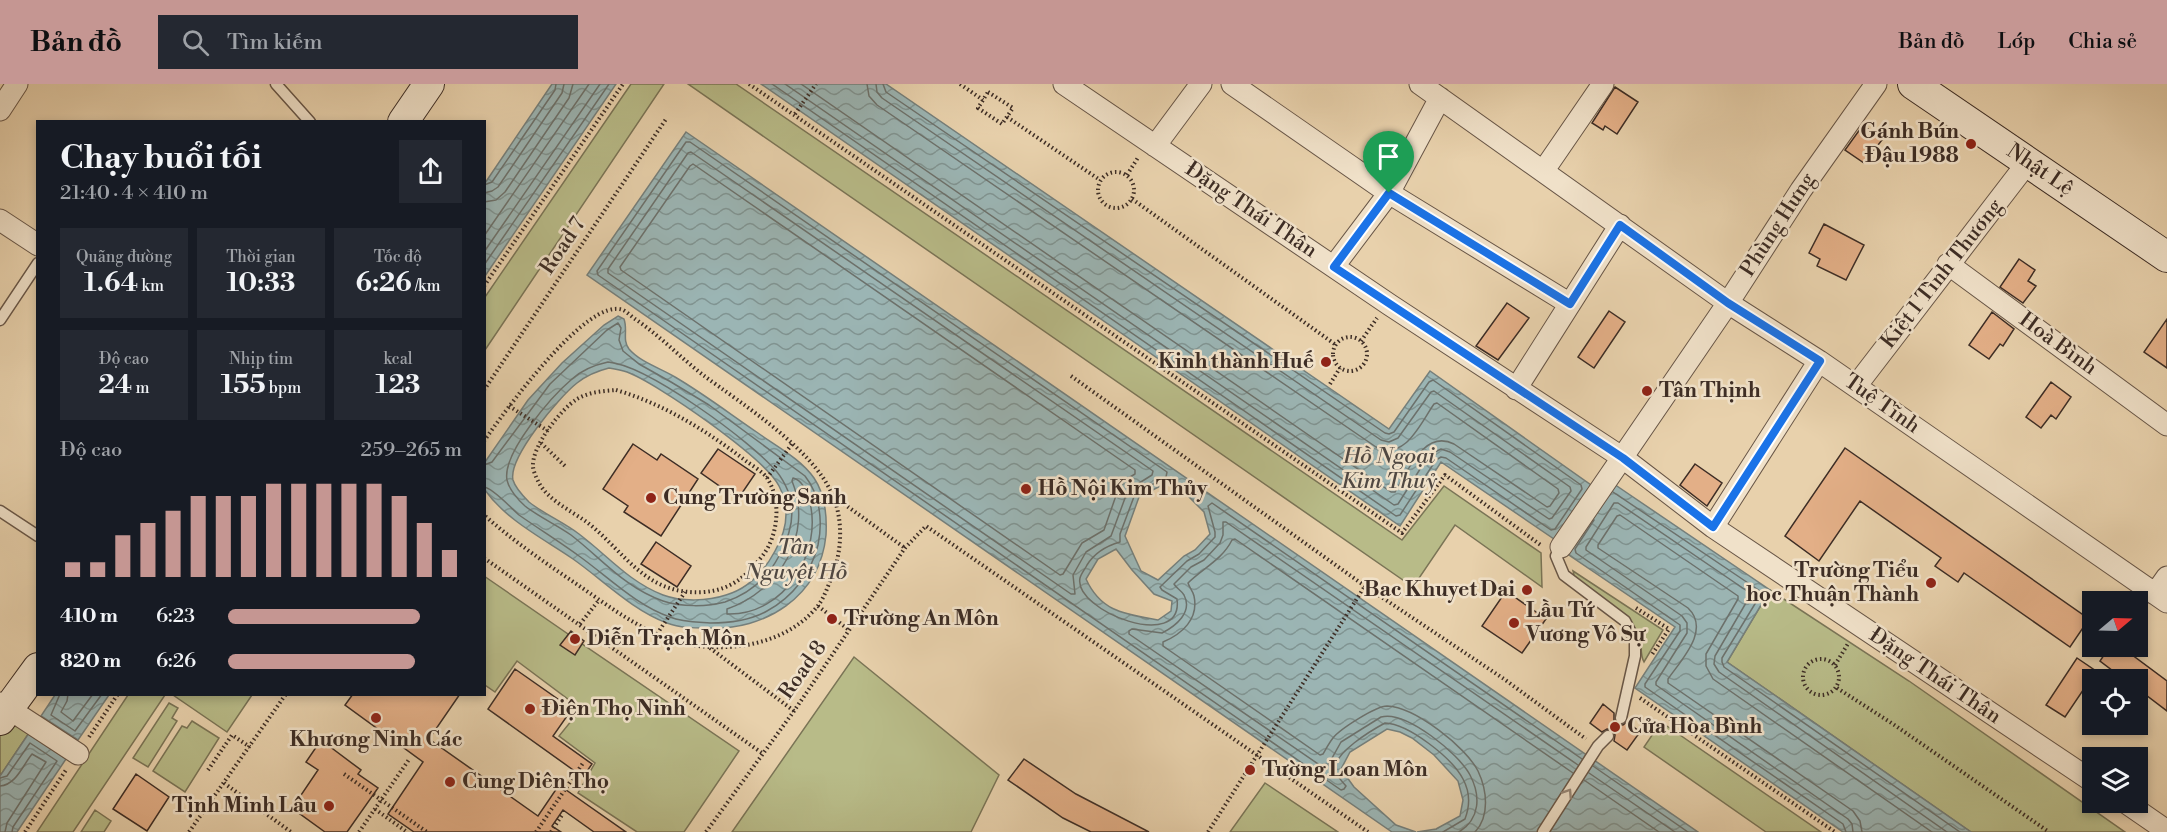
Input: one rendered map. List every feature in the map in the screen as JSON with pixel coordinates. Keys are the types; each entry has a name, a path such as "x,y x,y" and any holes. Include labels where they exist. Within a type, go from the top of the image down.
{"street":[{"path":"0,110 17,84"},
{"path":"404,120 429,84"},
{"name":"Đặng Thái Thân","path":"1064,84 1149,148 1623,458 1713,527 2082,774"},
{"path":"1149,148 1201,84"},
{"path":"1232,84 1389,193 1570,304"},
{"name":"Tuệ Tĩnh","path":"1420,84 1728,303 1820,361 2163,591"},
{"path":"1544,170 1603,84"},
{"name":"Phùng Hưng","path":"1558,552 1600,487 1623,458 1728,303 1801,190 1876,84"},
{"name":"Nhật Lệ","path":"1913,84 2167,257"},
{"path":"1334,267 1389,193 1440,98"},
{"name":"Kiệt 1 Tình Thương","path":"1856,386 2028,162"},
{"path":"0,220 36,244"},
{"path":"1516,389 1620,225"},
{"name":"Hoà Bình","path":"1948,264 2167,425"},
{"path":"1713,527 1820,361"},
{"path":"36,670 3,711 78,754"},
{"path":"2140,813 2167,831"}],"lane":[{"path":"280,86 308,120"},
{"path":"0,320 36,266"},
{"path":"0,511 36,535"},
{"path":"1558,552 1564,575 1625,621 1635,641 1635,656 1621,718"},
{"path":"1543,832 1598,746 1608,736"}],"path":[{"path":"486,283 623,84"},
{"path":"749,84 1402,533 1445,476 1558,552"},
{"path":"795,114 816,84"},
{"path":"960,84 983,100"},
{"path":"988,92 1013,108 1007,117 1002,124 978,108 988,92"},
{"path":"1007,117 1100,180"},
{"name":"Road 7","path":"486,387 666,119"},
{"path":"1127,175 1149,148"},
{"path":"1116,171 1127,175 1133,181 1135,190 1132,199 1125,206 1116,208 1106,206 1100,199 1097,189 1100,180 1107,173 1116,171"},
{"path":"1132,199 1336,345"},
{"path":"486,438 509,406 565,341 595,317 610,309 622,310 647,327 689,364 792,444 821,475 833,495 840,531 839,556 818,606 800,624 778,636 749,646 710,647 684,643 657,634 599,600 535,555 486,517"},
{"path":"1344,338 1357,338 1366,347 1367,359 1359,369 1347,371 1340,368 1334,359 1336,345 1344,338"},
{"path":"1330,384 1340,368"},
{"path":"1071,376 1365,586 1504,679 1590,741"},
{"path":"616,390 660,406 721,442 767,478 776,501 775,527 769,547 752,570 738,582 717,591 684,592 659,584 626,561 589,524 545,492 538,482 533,465 541,443 561,413 577,399 595,392 616,390"},
{"path":"509,406 548,431"},
{"path":"541,443 566,466"},
{"path":"767,478 792,444"},
{"path":"833,495 906,548"},
{"name":"Road 8","path":"706,832 794,711 906,548 927,526 1257,754"},
{"path":"486,559 762,753"},
{"path":"1208,832 1365,586"},
{"path":"657,634 684,592"},
{"path":"580,624 599,600"},
{"path":"818,606 849,630"},
{"path":"1834,664 1859,626"},
{"path":"710,647 794,711"},
{"path":"1825,659 1834,664 1839,674 1840,681 1837,687 1825,696 1818,696 1806,687 1803,673 1811,661 1825,659"},
{"path":"1837,687 2049,832"},
{"path":"1628,690 1835,832"},
{"path":"25,832 117,696"},
{"path":"189,832 285,696"},
{"path":"208,770 232,735 250,747"},
{"path":"1257,754 1368,832"},
{"path":"359,832 410,758"},
{"path":"536,832 583,763"},
{"path":"344,774 427,832"},
{"path":"224,783 291,832"},
{"path":"375,809 407,832"},
{"path":"550,832 562,815"}],"green space":[{"path":"631,84 664,84 486,349 486,296"},
{"path":"688,84 736,84 1402,540 1444,486 1541,553 1542,587 1455,525 1413,587"},
{"path":"1573,571 1663,630 1644,662 1639,635 1628,619 1575,579"},
{"path":"486,577 568,634 567,637 582,644 739,751 684,832 637,832 578,793 595,763 559,736 581,709 517,661 495,692 486,686"},
{"path":"1770,590 1909,681 2082,802 2082,813 2098,813 2125,832 1971,832 1727,662"},
{"path":"854,657 999,775 971,832 732,832"},
{"path":"127,696 164,696 73,832 37,832"},
{"path":"174,696 251,696 227,732"},
{"path":"169,703 178,708 172,718 177,721 148,767 133,758"},
{"path":"6,718 29,733 0,776 0,727"},
{"path":"192,721 219,738 185,792 153,771 182,726 187,728"},
{"path":"1661,722 1821,832 1766,832 1644,747"},
{"path":"1265,783 1338,832 1230,832"},
{"path":"95,810 111,821 104,832 81,832"}],"water":[{"path":"552,84 616,84 486,275 486,182"},
{"name":"Hồ Ngoại Kim Thuỷ","path":"761,84 886,84 1389,429 1430,371 1591,485 1554,539 1441,462 1400,526"},
{"name":"Hồ Nội Kim Thủy","path":"686,132 1698,832 1417,832 1436,829 1460,816 1463,800 1458,781 1434,755 1412,738 1387,729 1350,752 1341,769 1354,787 1396,825 1416,832 1392,832 587,275","holes":["1172,480 1204,512 1210,534 1195,550 1184,556 1158,580 1141,571 1125,536 1139,497","1116,549 1154,594 1172,601 1171,611 1158,620 1135,616 1115,610 1099,598 1086,579 1098,559"]},
{"name":"Tân Nguyệt Hồ","path":"618,316 624,319 627,346 634,354 707,397 809,471 823,498 826,535 822,557 813,576 801,592 786,606 769,616 749,623 707,628 677,626 654,617 630,603 573,559 504,511 486,491 486,461 528,400 562,363 604,325","holes":["609,368 627,372 642,379 709,423 754,458 779,486 786,510 782,535 766,566 742,588 719,597 695,600 678,599 651,590 629,576 579,534 529,502 516,486 513,480 514,470 526,443 569,390 596,372"]},
{"path":"1611,482 1770,590 1727,662 1971,832 1843,832 1635,688 1675,627 1566,553"},
{"path":"54,696 108,696 78,740 41,716"},
{"path":"29,733 66,759 17,832 0,832 0,776"}],"building":[{"path":"1615,87 1638,102 1617,134 1605,126 1603,130 1592,123"},
{"path":"1863,125 1882,140 1864,163 1845,150"},
{"path":"1824,224 1864,245 1846,280 1817,266 1820,259 1809,253"},
{"path":"2019,259 2035,270 2028,281 2036,286 2023,303 2000,287"},
{"path":"1507,303 1529,318 1498,360 1476,346"},
{"path":"1609,311 1625,322 1594,368 1578,357"},
{"path":"1992,312 2014,329 2003,346 2000,344 1989,359 1969,345"},
{"path":"2167,319 2167,368 2144,352"},
{"path":"2051,382 2071,397 2056,419 2051,415 2041,428 2026,417"},
{"name":"Cung Trường Sanh","path":"633,444 657,460 661,454 698,479 661,536 624,512 628,506 603,489"},
{"path":"1845,448 2082,614 2082,629 2070,647 1964,573 1958,582 1935,566 1941,558 1860,501 1819,561 1785,536"},
{"path":"718,449 755,474 738,499 701,473"},
{"path":"1695,464 1722,483 1707,506 1680,485"},
{"path":"656,542 691,566 677,587 641,564"},
{"name":"Lầu Tứ Vương Vô Sự","path":"1506,591 1546,619 1522,653 1482,626"},
{"path":"571,631 584,641 575,655 560,645"},
{"path":"2103,657 2135,657 2167,681 2167,711 2148,697 2148,669 2111,669 2100,661"},
{"path":"2077,658 2093,669 2082,669 2082,692 2065,717 2046,705"},
{"name":"Điện Thọ Ninh","path":"515,669 572,709 553,736 592,764 583,777 488,709"},
{"path":"352,696 459,696 429,739 538,816 559,785 626,832 594,832 563,810 552,826 561,832 414,832 388,814 423,762 345,705"},
{"name":"Cửa Hòa Bình","path":"1603,704 1614,713 1616,724 1623,725 1627,722 1640,732 1627,750 1614,741 1613,730 1607,729 1602,732 1590,723"},
{"path":"321,740 361,770 358,774 378,788 347,832 325,832 296,811 303,801 299,798 318,770 306,762"},
{"path":"1024,759 1076,794 1149,832 1091,832 1063,818 1008,780"},
{"path":"136,774 169,797 147,831 113,809"}],"place":[{"name":"Gánh Bún Đậu 1988","path":"1971,144"},
{"name":"Kinh thành Huế","path":"1326,362"},
{"name":"Tân Thịnh","path":"1647,391"},
{"name":"Hồ Nội Kim Thủy","path":"1026,489"},
{"name":"Cung Trường Sanh","path":"651,498"},
{"name":"Trường Tiểu học Thuận Thành","path":"1931,583"},
{"name":"Bac Khuyet Dai","path":"1527,590"},
{"name":"Trường An Môn","path":"832,619"},
{"name":"Lầu Tứ Vương Vô Sự","path":"1514,623"},
{"name":"Diễn Trạch Môn","path":"575,639"},
{"name":"Điện Thọ Ninh","path":"530,709"},
{"name":"Khương Ninh Các","path":"376,718"},
{"name":"Cửa Hòa Bình","path":"1615,727"},
{"name":"Tường Loan Môn","path":"1250,770"},
{"name":"Cung Diên Thọ","path":"450,782"},
{"name":"Tịnh Minh Lâu","path":"329,806"}],"route":[{"path":"1389,193 1570,304 1620,225 1728,303 1820,361 1713,527 1623,458 1334,267 1389,193"}]}
